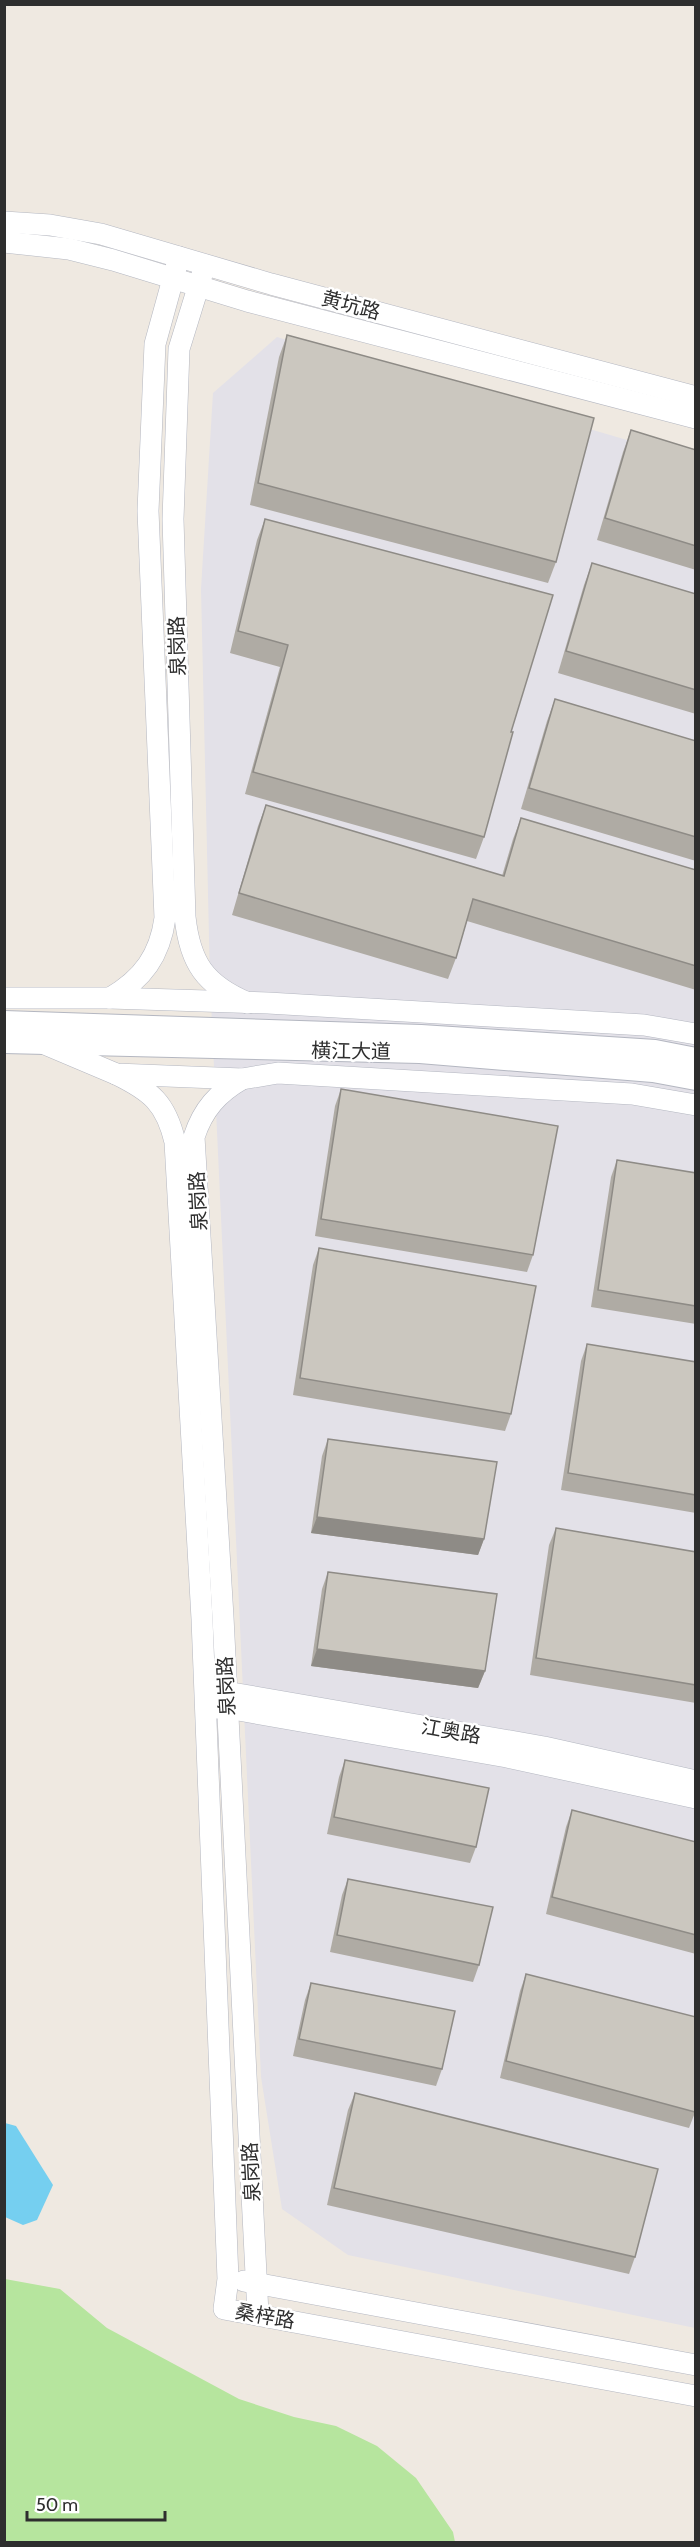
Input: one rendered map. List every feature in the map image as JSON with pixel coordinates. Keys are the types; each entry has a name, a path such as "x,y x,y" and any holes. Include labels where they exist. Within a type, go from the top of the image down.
{"main road":[{"name":"横江大道","path":"4,1022 297,1040 653,1071 696,1079"},
{"name":"横江大道","path":"4,1041 297,1040 655,1051 696,1059"}],"street":[{"name":"黄坑路","path":"4,222 50,225 101,234 205,265 696,397"},
{"name":"黄坑路","path":"4,242 69,249 247,301 696,418"},
{"name":"泉岗路","path":"179,257 171,278 155,344 148,511 175,917 189,942 198,966 210,981 225,993 248,1003"},
{"name":"泉岗路","path":"110,998 127,988 150,964 175,917 173,519 179,349 205,265"},
{"path":"4,998 110,998 292,1005 644,1024 696,1034"},
{"path":"59,999 60,1024"},
{"path":"292,1005 301,1075"},
{"name":"泉岗路","path":"39,1041 143,1087 156,1099 185,1142 227,1700 258,2314"},
{"path":"116,1074 242,1078 278,1073 632,1095 696,1104"},
{"name":"泉岗路","path":"228,2279 185,1142 213,1100 242,1078"},
{"name":"江奥路","path":"205,1700 227,1700 544,1747 696,1780"},
{"name":"江奥路","path":"227,1700 696,1798"},
{"name":"桑梓路","path":"696,2365 228,2279 224,2308 696,2396"}],"shaded area":[{"path":"277,337 695,460 695,2328 348,2255 282,2209 261,2077 210,981 201,589 213,393"}],"green space":[{"path":"5,2279 60,2289 107,2328 239,2399 294,2417 336,2426 377,2446 416,2478 453,2532 455,2542 5,2542"}],"water":[{"path":"5,2123 16,2126 53,2185 37,2220 23,2225 5,2217"}],"building":[{"path":"287,335 594,418 556,562 258,483"},
{"path":"631,430 696,450 696,546 605,518"},
{"path":"265,519 553,595 511,732 513,732 484,837 253,772 288,645 238,631"},
{"path":"592,563 696,594 696,690 566,651"},
{"path":"555,699 696,741 696,837 529,788"},
{"path":"266,805 504,876 521,818 696,870 696,966 473,899 456,958 239,893"},
{"path":"341,1089 558,1126 533,1255 321,1219"},
{"path":"617,1160 696,1173 696,1306 598,1290"},
{"path":"319,1248 536,1286 511,1414 300,1378"},
{"path":"587,1344 696,1362 696,1495 568,1473"},
{"path":"328,1439 497,1462 484,1539 317,1517"},
{"path":"556,1528 696,1552 696,1685 536,1658"},
{"path":"328,1572 497,1594 485,1671 317,1649"},
{"path":"345,1760 489,1788 476,1847 334,1817"},
{"path":"572,1810 696,1842 696,1935 552,1897"},
{"path":"348,1879 493,1907 479,1965 337,1935"},
{"path":"526,1974 696,2017 695,2112 506,2061"},
{"path":"311,1983 455,2011 442,2069 299,2039"},
{"path":"355,2093 658,2169 635,2257 334,2188"}]}
